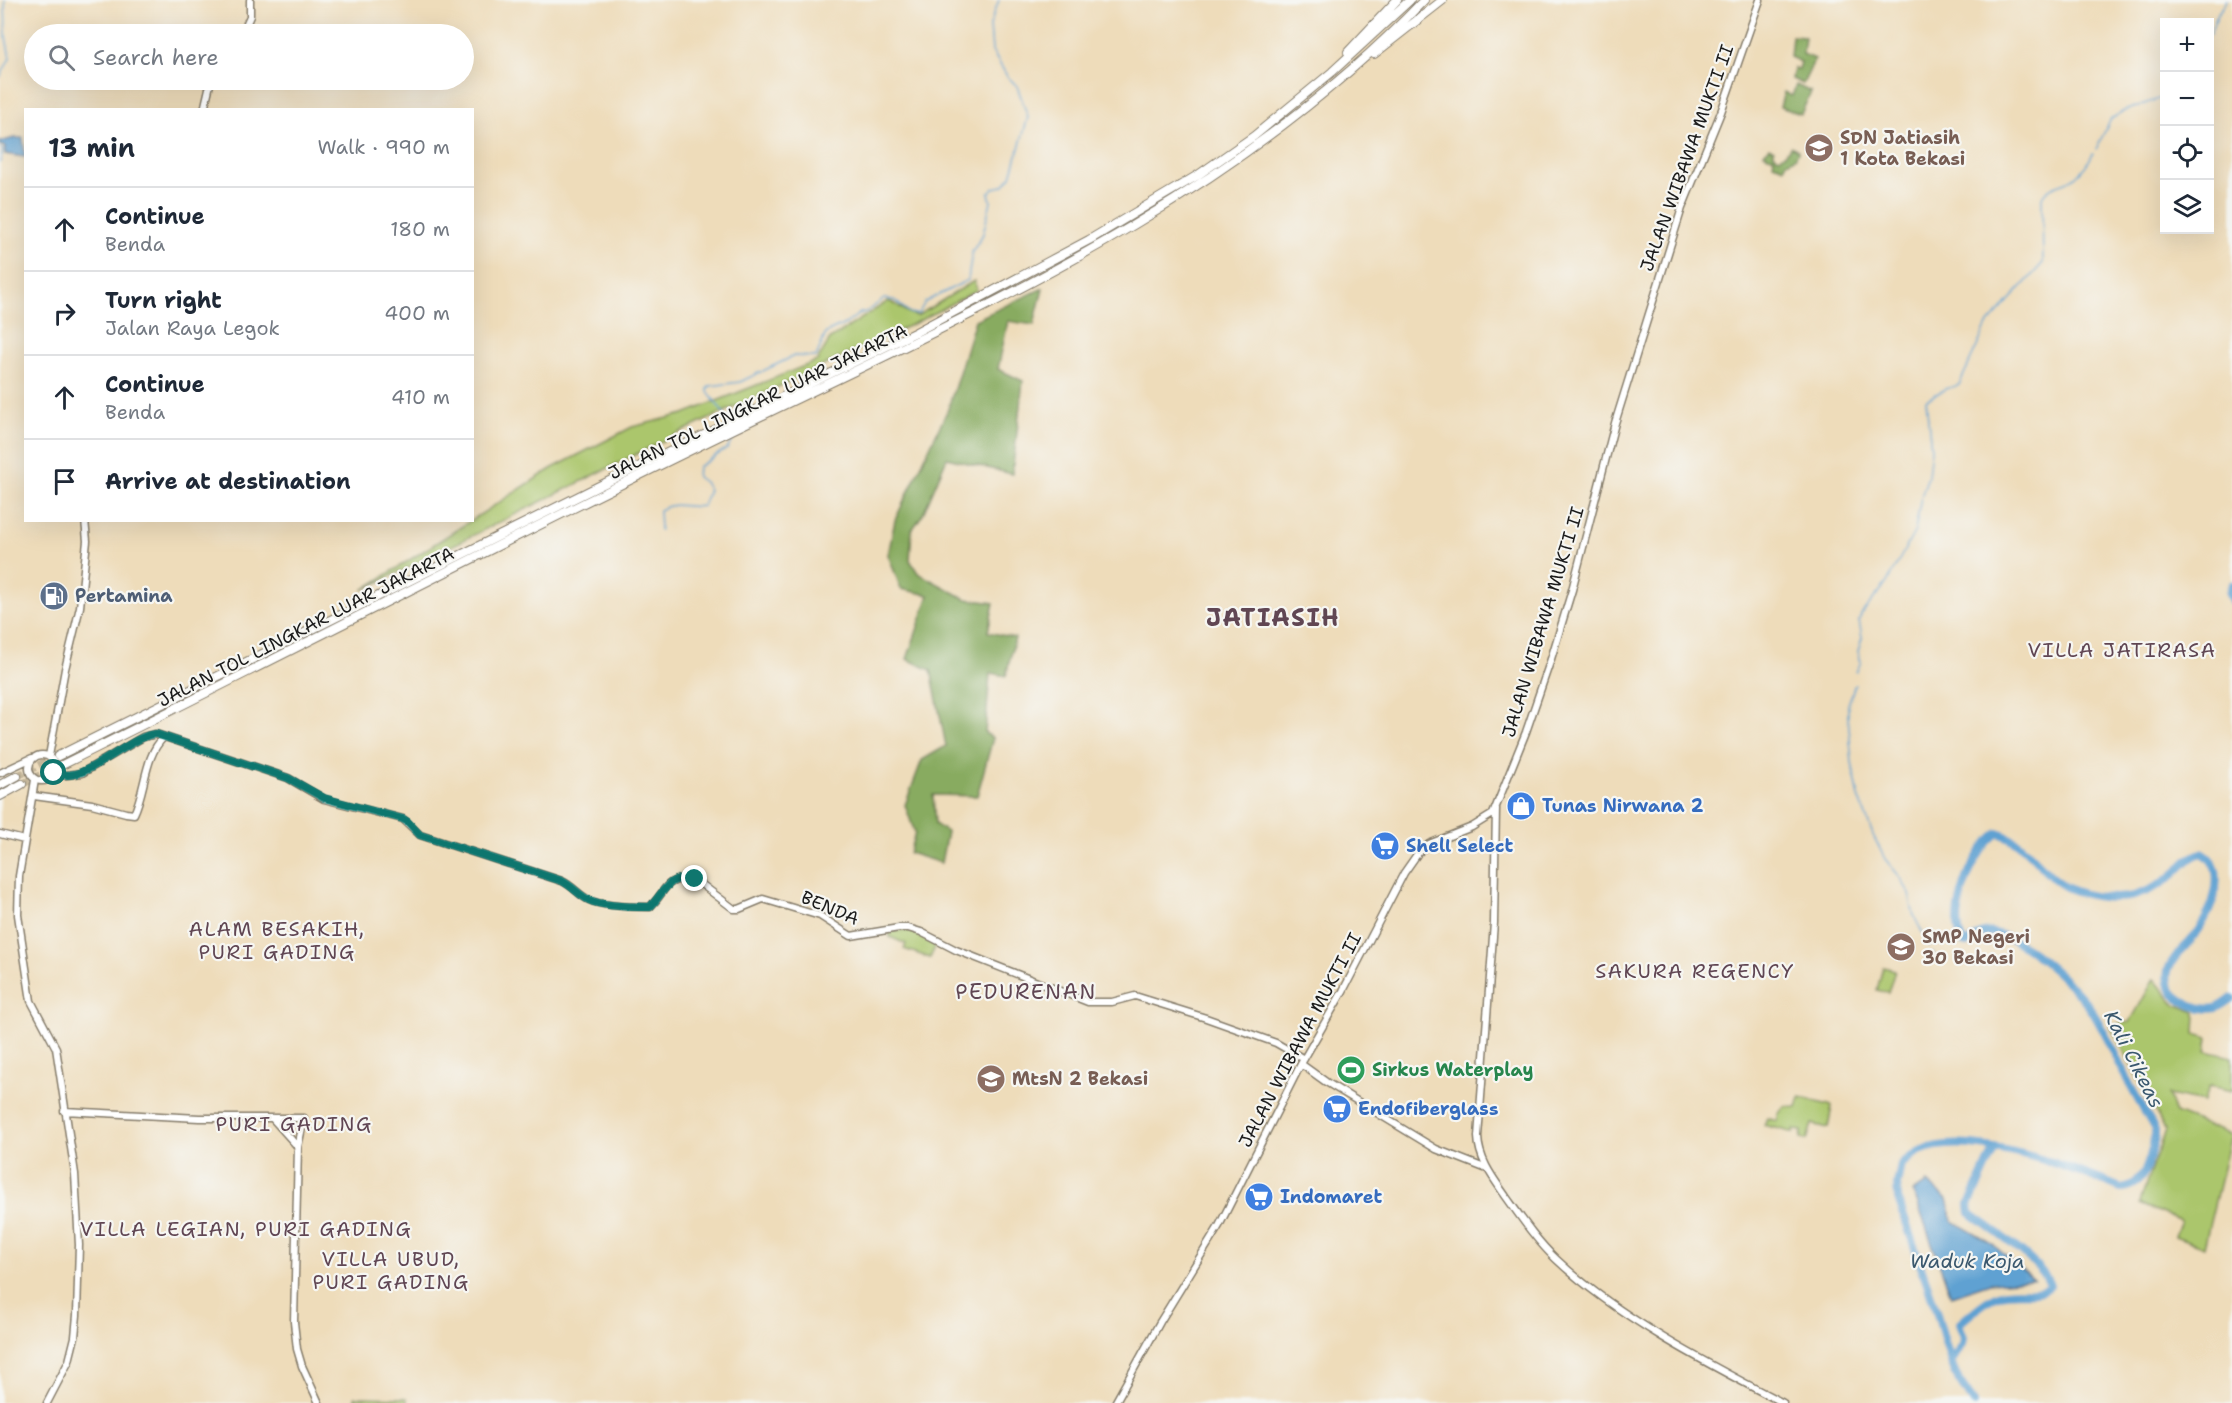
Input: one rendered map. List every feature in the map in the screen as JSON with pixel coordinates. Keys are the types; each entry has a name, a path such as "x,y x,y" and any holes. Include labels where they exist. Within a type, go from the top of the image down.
{"highway":[{"path":"1332,72 1397,0"},
{"name":"JALAN TOL LINGKAR LUAR JAKARTA","path":"58,756 618,476 916,332 1089,240 1198,175 1254,136 1332,72 1410,0"},
{"name":"JALAN TOL LINGKAR LUAR JAKARTA","path":"59,767 732,430 877,362 1094,248 1204,182 1297,114 1348,72 1424,0"},
{"path":"1348,72 1443,0"},
{"path":"0,785 17,776"},
{"path":"0,796 22,784"}],"street":[{"path":"246,24 250,16 250,0"},
{"name":"JALAN WIBAWA MUKTI II","path":"1115,1403 1160,1322 1219,1227 1303,1061 1347,985 1400,880 1418,853 1435,840 1472,827 1493,814 1526,732 1551,659 1572,590 1615,423 1682,208 1721,112 1760,0"},
{"path":"204,108 209,90"},
{"path":"49,756 80,607 87,541 85,522"},
{"path":"33,758 28,769 30,775 39,780 66,776 82,773 143,737 151,734 164,737"},
{"path":"34,795 92,804 134,814 151,758 159,741 164,737"},
{"name":"BENDA","path":"164,737 288,778 324,798 403,819 420,835 428,839 562,881 573,886 588,900 598,903 650,907 667,885 678,879 692,878 734,909 763,899 820,916 851,936 908,928 956,950 1088,1002 1112,1002 1135,996 1275,1043 1303,1061"},
{"path":"0,773 33,758 51,744"},
{"path":"40,754 49,756 59,767 59,773 66,776"},
{"path":"17,765 28,769"},
{"path":"52,777 59,767"},
{"path":"39,780 24,840 17,908 31,1000 56,1048 75,1174 79,1245 77,1315 69,1361 47,1403"},
{"path":"1496,805 1495,912 1478,1137 1479,1149 1487,1169 1530,1230 1577,1278 1666,1337 1784,1403"},
{"path":"0,834 24,840"},
{"path":"1303,1061 1326,1082 1436,1149 1487,1169"},
{"path":"64,1111 200,1118 304,1118 298,1147 295,1334 302,1366 320,1403"},
{"path":"272,1118 298,1147"}],"green space":[{"path":"1792,36 1805,37 1803,54 1815,59 1803,84 1792,79 1794,68 1799,69 1801,62 1790,57"},
{"path":"1796,85 1811,92 1801,114 1780,107 1784,92 1792,96"},
{"path":"1791,146 1799,150 1795,158 1787,162 1784,168 1773,163 1774,157 1764,153 1769,147 1779,157 1785,154"},
{"path":"974,281 977,290 917,322 679,433 363,590 469,522 474,522 474,519 551,469 632,427 684,414 817,361 830,339 888,301 917,316"},
{"path":"1043,288 1034,325 1008,321 998,369 1023,381 1012,474 947,458 923,514 912,530 910,560 918,573 966,599 994,603 988,632 1015,638 1006,676 990,673 985,733 993,738 977,796 933,795 935,824 947,832 941,863 909,853 915,833 905,805 922,760 946,746 931,670 907,659 929,595 901,589 888,555 895,520 948,409 975,320"},
{"path":"903,930 920,933 937,943 930,958 904,949 906,944 890,937 889,932"},
{"path":"1883,967 1895,970 1888,993 1877,990"},
{"path":"2154,979 2175,1004 2196,1012 2195,1034 2208,1038 2206,1051 2232,1057 2232,1091 2210,1086 2204,1102 2168,1095 2175,1113 2231,1135 2204,1247 2175,1236 2181,1221 2140,1204 2165,1130 2110,1025 2130,1022"},
{"path":"1800,1097 1832,1106 1828,1128 1812,1124 1807,1140 1801,1138 1802,1131 1794,1130 1794,1133 1764,1125 1767,1118 1777,1121 1779,1113 1785,1106 1797,1108"},
{"path":"355,1397 407,1398 407,1403 355,1403"}],"water":[{"path":"23,138 24,157 5,154 5,147 0,145 0,142"},
{"name":"Waduk Koja","path":"1928,1183 1947,1199 1953,1221 1991,1243 2034,1280 1990,1283 1951,1296 1913,1191"}],"waterway":[{"path":"0,77 10,58 6,37 5,0"},
{"path":"725,415 708,392 710,386 740,382 794,356 816,357 826,333 847,323 860,313 866,312 884,299 894,300 910,313 915,314 919,313 925,302 968,280 972,252 983,234 991,201 989,193 993,188 1003,186 1011,176 1028,117 1017,86 1007,76 992,51 990,25 999,0"},
{"path":"2214,24 2227,0"},
{"path":"2096,149 2111,119 2124,111 2160,98"},
{"path":"0,148 3,150 0,162"},
{"path":"1856,672 1861,662 1858,651 1862,638 1859,620 1862,613 1886,584 1915,531 1921,497 1928,476 1931,449 1926,400 1945,389 1959,385 1987,325 2043,263 2042,197 2052,187 2075,177 2086,166 2093,153"},
{"path":"660,530 659,510 677,505 703,506 709,490 697,477 698,467 728,448 734,436"},
{"name":"Kali Cikeas","path":"2232,585 2229,593 2232,601"},
{"path":"1855,684 1848,705 1848,716 1852,763 1859,797 1885,859 1901,878 1909,894 1914,916 1929,946"},
{"name":"Kali Cikeas","path":"1974,1403 1959,1381 1951,1362 1898,1199 1897,1184 1901,1165 1920,1151 1941,1145 1966,1145 2021,1154 2121,1188 2130,1186 2142,1177 2155,1137 2155,1130 2131,1088 2100,1024 2071,986 2026,948 1996,933 1984,933 1968,943 1963,942 1959,930 1960,900 1965,883 1980,853 1998,833 2016,842 2051,876 2066,887 2084,894 2115,898 2134,896 2155,887 2170,878 2190,859 2202,853 2211,860 2216,870 2215,894 2199,929 2172,962 2168,971 2168,980 2175,995 2190,1005 2208,1009 2216,1008 2232,998"},
{"path":"1933,953 1939,964"},
{"path":"1951,1362 1963,1344 1964,1337 1959,1324 1983,1304 2005,1293 2032,1292 2044,1290 2050,1286 2038,1267 1970,1213 1969,1205 1994,1150"}],"tunnel":[{"path":"17,776 58,756"},
{"path":"22,784 62,765"}],"place":[{"name":"SDN Jatiasih 1 Kota Bekasi","path":"1819,148"},
{"name":"Pertamina","path":"54,596"},
{"name":"Tunas Nirwana 2","path":"1521,806"},
{"name":"Shell Select","path":"1385,846"},
{"name":"SMP Negeri 30 Bekasi","path":"1901,947"},
{"name":"Sirkus Waterplay","path":"1351,1070"},
{"name":"MtsN 2 Bekasi","path":"991,1079"},
{"name":"Endofiberglass","path":"1337,1109"},
{"name":"Indomaret","path":"1259,1197"}],"district":[{"name":"JATIASIH","path":"1273,618"},
{"name":"VILLA JATIRASA","path":"2122,650"},
{"name":"ALAM BESAKIH, PURI GADING","path":"277,940"},
{"name":"SAKURA REGENCY","path":"1695,971"},
{"name":"PEDURENAN","path":"1026,992"},
{"name":"PURI GADING","path":"294,1124"},
{"name":"VILLA LEGIAN, PURI GADING","path":"246,1229"},
{"name":"VILLA UBUD, PURI GADING","path":"391,1270"}],"route":[{"path":"54,773 55,769 66,776 82,773 143,737 156,734 288,778 324,798 403,819 420,835 444,845 562,881 573,886 588,900 598,903 650,907 667,885 678,879 695,879"}]}
